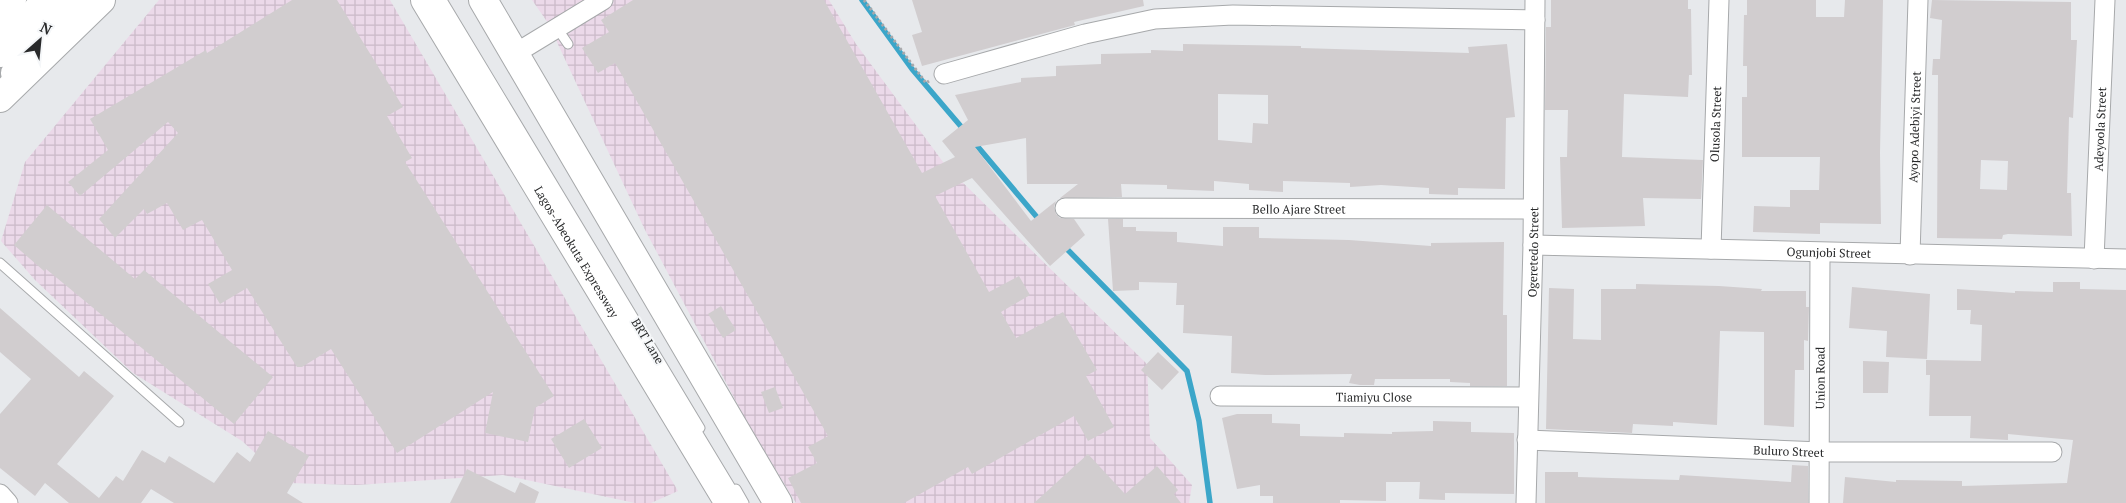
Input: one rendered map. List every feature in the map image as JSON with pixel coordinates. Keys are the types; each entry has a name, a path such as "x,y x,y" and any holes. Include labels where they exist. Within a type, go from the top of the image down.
{"highway":[{"path":"0,21 12,0"},
{"path":"0,98 101,0"},
{"name":"Lagos-Abeokuta Expressway","path":"425,0 729,490"},
{"path":"483,0 516,53 778,503"}],"main road":[{"path":"0,54 44,0"},
{"path":"0,92 68,0"}],"street":[{"path":"516,53 603,0"},
{"name":"Ogeretedo Street","path":"1526,503 1533,245 1535,0"},
{"name":"Olusola Street","path":"1711,249 1720,0"},
{"name":"Ayopo Adebiyi Street","path":"1910,255 1918,0"},
{"name":"Adeyoola Street","path":"2094,259 2105,0"},
{"path":"944,74 1085,34 1154,19 1233,15 1535,20"},
{"name":"Bello Ajare Street","path":"1065,208 1532,209"},
{"name":"Ogunjobi Street","path":"1533,245 2126,259"},
{"name":"Union Road","path":"1819,503 1821,452 1820,253"},
{"name":"Tiamiyu Close","path":"1220,396 1528,397"},
{"name":"Buluro Street","path":"1527,440 1821,452 2052,452"},
{"path":"0,494 8,503"}],"lane":[{"name":"BRT Lane","path":"442,0 704,435"},
{"path":"557,28 568,44"},
{"path":"0,263 179,422"},
{"path":"729,490 744,503"}],"path":[{"path":"864,0 926,82 944,74"}],"shaded area":[{"path":"159,0 390,0 678,491 651,503 635,503 503,475 357,485 288,483 242,441 133,373 35,280 1,241 25,162"},
{"path":"532,0 829,0 856,44 946,166 1147,364 1150,438 1192,485 1189,503 796,503 748,424 644,228 548,23"}],"building":[{"path":"292,0 337,0 403,107 387,116 412,158 405,162 554,396 535,408 528,442 485,433 493,392 397,453 331,349 302,367 297,367 247,288 220,304 208,284 232,270 202,220 183,230 167,203 147,214 144,209 115,238 99,219 178,133 168,122 80,196 68,182 108,150 90,119 206,50 207,53"},
{"path":"633,0 824,0 922,173 955,157 942,141 968,120 955,95 1021,82 1021,78 1056,76 1056,66 1101,64 1101,54 1151,53 1151,50 1183,51 1183,44 1301,46 1301,48 1469,53 1468,47 1507,44 1515,117 1506,118 1505,189 1458,188 1458,195 1429,194 1429,188 1381,185 1350,187 1350,183 1283,181 1283,192 1249,190 1249,184 1214,181 1214,191 1167,189 1167,185 1121,184 1122,197 1060,198 1078,184 1027,184 1026,138 975,147 1031,221 1056,201 1054,207 1056,214 1060,218 1074,219 1085,235 1050,266 972,178 935,196 989,292 1019,276 1030,295 1001,312 1016,338 1063,312 1097,370 1086,376 1114,427 1088,441 1074,416 972,474 968,467 904,503 801,503 788,478 817,463 808,447 828,436 615,63 598,73 582,48 609,32 601,20","holes":["1218,94 1268,95 1268,124 1253,123 1252,143 1218,140"]},
{"path":"912,0 1143,0 1144,6 1074,22 1075,25 922,66 912,35 922,32"},
{"path":"1551,0 1688,0 1688,9 1691,9 1692,75 1689,75 1688,97 1624,94 1622,157 1703,160 1701,199 1643,198 1645,226 1562,228 1560,157 1567,157 1568,110 1545,110 1546,27 1551,27"},
{"path":"1747,0 1816,0 1816,17 1844,17 1845,0 1883,0 1880,153 1881,224 1820,223 1820,234 1753,232 1754,206 1790,207 1790,190 1819,190 1820,157 1742,157 1742,97 1747,97 1747,66 1743,66 1744,15 1747,15"},
{"path":"1932,0 2071,2 2071,40 2077,40 2073,118 2069,117 2067,193 2071,193 2072,236 2008,234 2003,235 2002,239 1937,238 1938,75 1932,75 1933,59 1940,59 1942,20 1930,18","holes":["1981,160 2008,161 2007,190 1980,189"]},
{"path":"47,205 135,279 144,270 273,377 234,424 46,269 44,271 14,245"},
{"path":"1108,219 1123,219 1123,227 1136,227 1136,231 1177,232 1177,242 1223,246 1223,227 1259,227 1259,238 1349,240 1431,246 1431,243 1504,242 1503,315 1507,315 1507,386 1470,386 1470,383 1450,382 1450,379 1375,379 1374,385 1360,385 1349,383 1352,374 1265,375 1231,373 1232,336 1183,333 1184,305 1176,305 1177,283 1139,282 1139,290 1113,291"},
{"path":"2053,282 2080,282 2080,289 2126,290 2126,503 1843,503 1845,477 1896,482 1896,480 1962,481 1962,486 2067,483 2073,440 2008,434 2008,440 1970,438 1971,416 1929,416 1930,375 1926,375 1926,360 1981,361 1982,325 1970,324 1971,310 1957,310 1957,289 2015,293 2015,291 2053,292"},
{"path":"1636,284 1719,286 1762,289 1761,291 1806,291 1806,307 1809,307 1808,341 1804,340 1804,370 1795,370 1794,427 1764,425 1764,332 1720,331 1717,425 1673,422 1673,426 1633,424 1632,433 1546,429 1549,288 1574,289 1573,339 1601,340 1601,289 1636,289"},
{"path":"1852,287 1930,294 1927,359 1886,357 1887,331 1849,328"},
{"path":"721,306 736,330 723,338 708,314"},
{"path":"0,308 79,377 84,371 114,396 57,464 99,498 116,476 123,481 142,450 165,463 169,456 214,483 237,452 250,462 268,431 309,456 287,493 303,503 174,503 151,489 141,503 69,503 45,483 35,496 0,468 0,414 31,379 0,352"},
{"path":"1158,352 1179,372 1162,390 1141,370"},
{"path":"1863,361 1889,362 1888,393 1863,393"},
{"path":"775,387 783,408 769,413 761,392"},
{"path":"1237,414 1272,414 1272,423 1300,424 1300,436 1344,437 1344,433 1392,434 1392,432 1433,431 1433,421 1471,422 1471,432 1514,433 1514,494 1445,493 1445,500 1419,499 1420,482 1386,482 1386,501 1340,500 1340,503 1273,503 1273,496 1260,496 1260,485 1237,489 1222,418"},
{"path":"584,419 602,448 569,468 551,439"},
{"path":"1088,454 1125,494 1157,466 1178,490 1174,494 1181,503 1034,503"},
{"path":"1792,465 1808,466 1808,503 1545,503 1545,472 1578,472 1578,477 1679,480 1680,475 1791,482"},
{"path":"467,469 515,493 520,482 539,492 535,503 450,503"}],"waterway":[{"path":"862,0 912,69 964,130"},
{"path":"973,141 1041,222"},
{"path":"1063,245 1187,371 1199,421 1210,503"}]}
